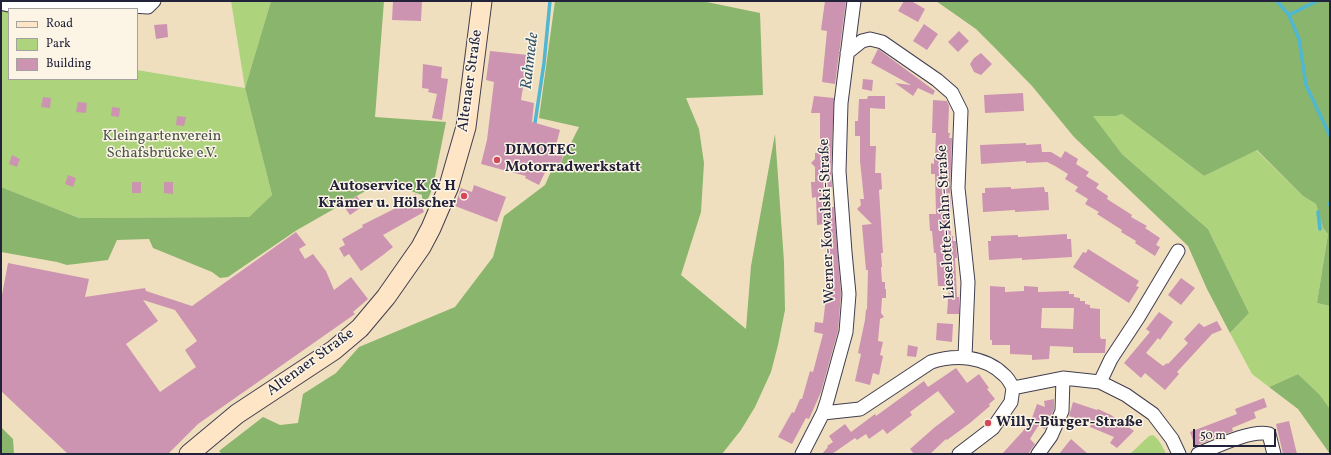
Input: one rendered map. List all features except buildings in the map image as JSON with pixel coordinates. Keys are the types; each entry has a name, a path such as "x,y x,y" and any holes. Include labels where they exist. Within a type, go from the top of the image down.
{"main road":[{"name":"Altenaer Straße","path":"189,454 232,418 334,350 360,328 386,297 421,247 449,186 466,127 482,1"}],"street":[{"path":"1,4 8,6 37,2 148,7 154,1"},
{"name":"Werner-Kowalski-Straße","path":"802,454 827,402 846,332 849,294 839,171 841,103 854,1"},
{"name":"Lieselotte-Kahn-Straße","path":"847,53 862,41 870,39 882,42 937,80 952,93 961,111 958,188 968,282 964,357"},
{"path":"1100,382 1111,359 1138,318 1178,251"},
{"path":"823,413 860,409 931,362 943,358 964,357 979,360 991,365 1004,375 1013,388 1011,402 993,428 959,454"},
{"path":"1013,388 1063,378 1100,382 1126,395 1153,414 1172,439 1179,454"},
{"path":"1038,454 1051,436 1062,410 1063,378"},
{"path":"1198,454 1250,434 1263,432 1269,434 1274,454"}],"green space":[{"path":"231,1 271,1 245,88"},
{"path":"271,1 384,1 375,117 446,122 433,187 425,206 422,195 383,181 297,230 228,277 220,278 212,272 153,248 149,239 117,240 108,260 67,265 1,252 1,187 79,218 249,217 272,195 245,88"},
{"path":"555,1 702,1 760,13 763,95 686,98 699,129 704,163 701,212 681,275 746,329 751,266 775,134 784,262 785,310 771,372 755,407 741,430 722,454 222,454 219,451 263,417 280,425 298,423 303,394 336,373 359,347 455,307 493,257 504,216 545,185 554,165 560,166 563,157 579,127 539,118"},
{"path":"936,1 1330,1 1330,306 1317,303 1328,234 1323,228 1316,204 1303,196 1257,150 1204,176 1122,114 1116,116 1093,116 1122,154 1208,229 1249,313 1230,333 1207,289 1188,246 1074,137 1032,86 976,29"},
{"name":"Kleingartenverein Schafsbrücke e.V.","path":"1,8 8,10 8,80 138,80 138,70 245,88 272,195 249,217 79,218 1,187"},
{"path":"1122,114 1204,176 1256,150 1303,196 1316,204 1323,228 1328,234 1317,303 1330,306 1330,409 1320,395 1298,374 1269,387 1252,374 1230,333 1249,313 1208,229 1122,154 1092,116 1116,116"},
{"path":"1298,374 1320,395 1330,409 1330,454 1298,409 1269,387"},
{"path":"1,427 13,439 14,454 1,454"},
{"path":"1153,435 1159,441 1166,454 1130,454 1149,436"}],"waterway":[{"name":"Rahmede","path":"535,123 544,63 550,1"},
{"path":"1277,1 1289,15 1299,39 1306,85 1330,136"},
{"path":"1289,15 1317,1"},
{"path":"1318,212 1320,229"}],"place":[{"name":"DIMOTEC Motorradwerkstatt","path":"497,160"},
{"name":"Autoservice K & H Krämer u. Hölscher","path":"464,196"},
{"name":"Willy-Bürger-Straße","path":"988,423"}]}
